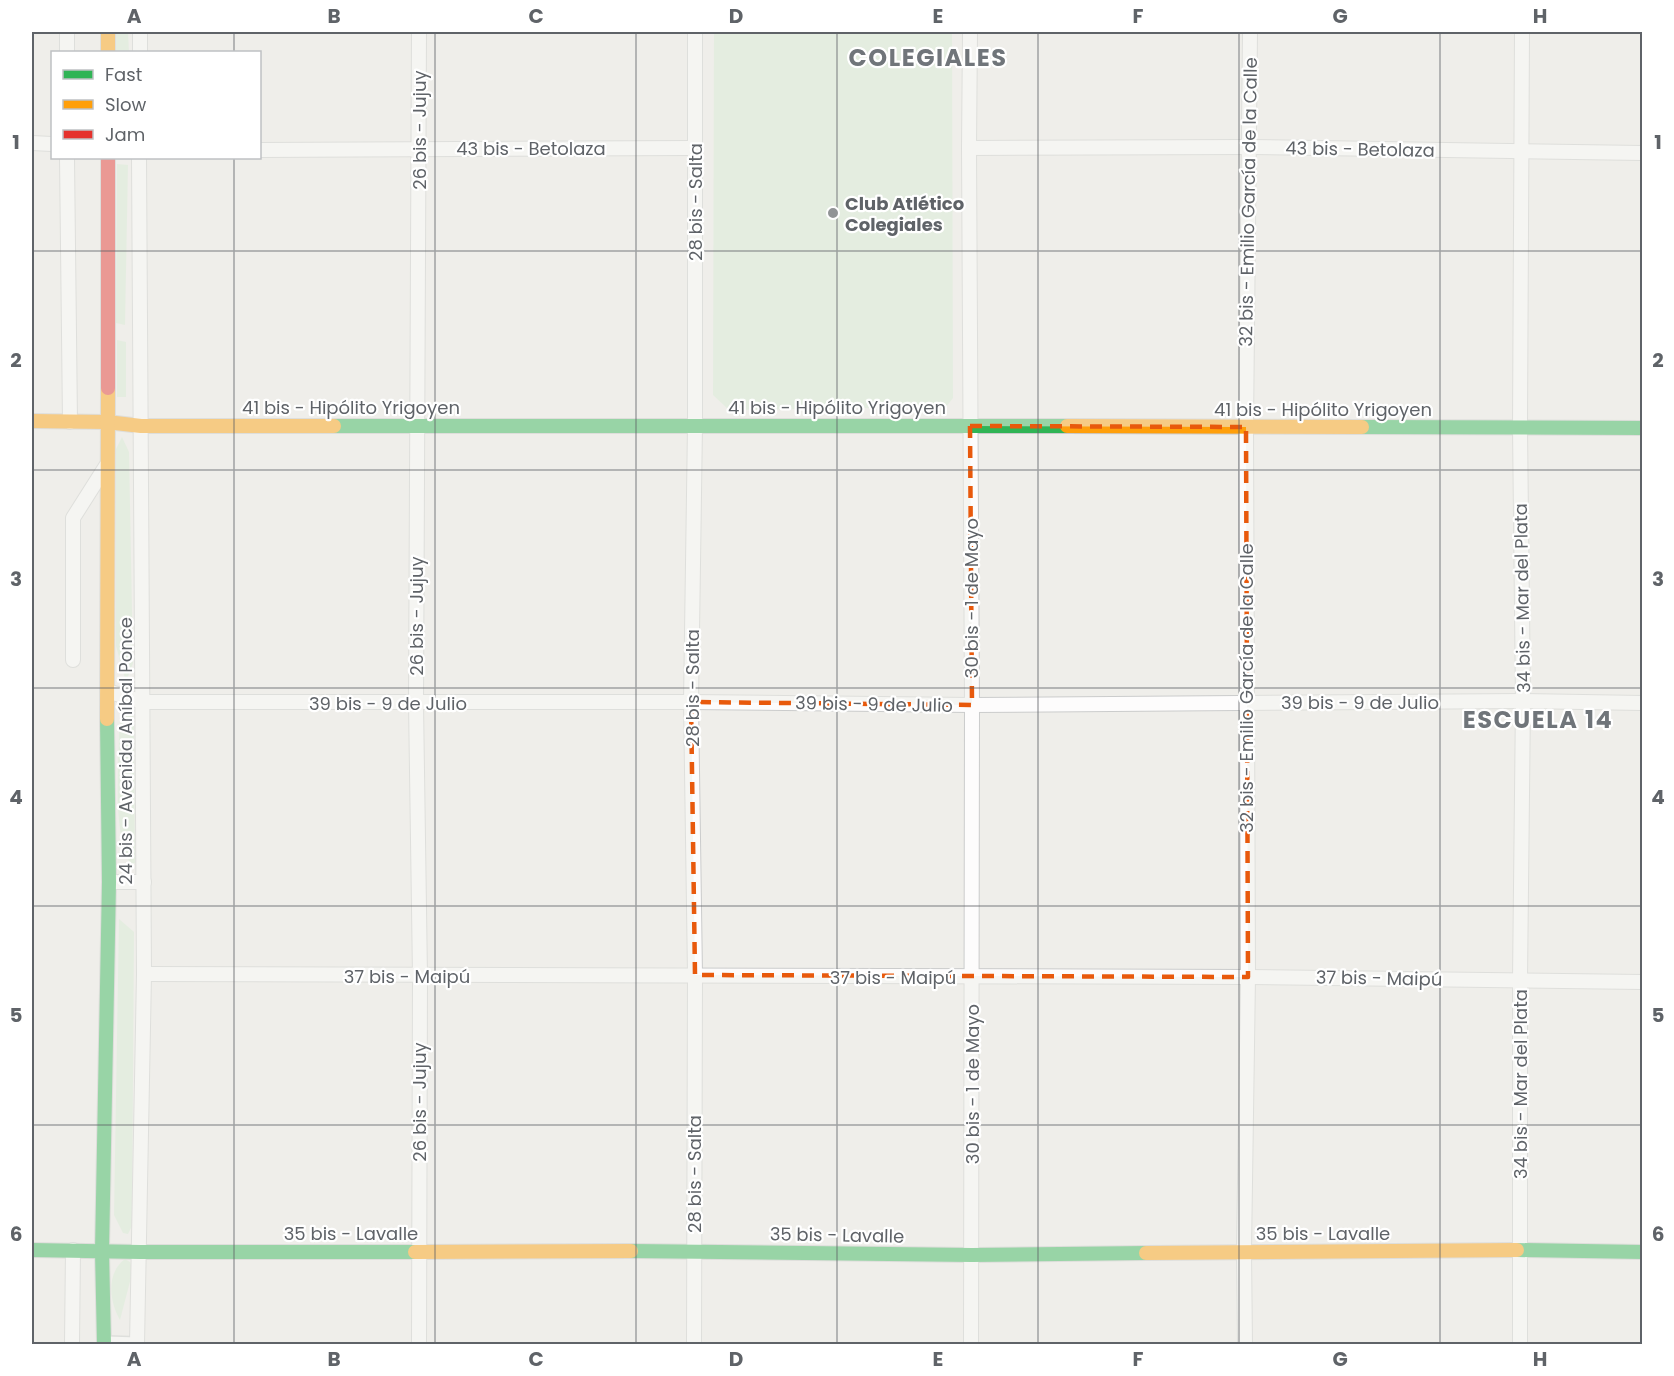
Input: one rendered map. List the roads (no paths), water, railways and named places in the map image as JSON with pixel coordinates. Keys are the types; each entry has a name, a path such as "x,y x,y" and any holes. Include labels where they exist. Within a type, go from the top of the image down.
{"street":[{"path":"67,32 67,51"},
{"path":"108,32 108,51"},
{"path":"140,32 140,51"},
{"name":"26 bis - Jujuy","path":"419,32 416,703 420,976 419,1344"},
{"name":"28 bis - Salta","path":"694,1344 695,975 691,702 695,425 695,32"},
{"name":"30 bis - 1 de Mayo","path":"970,32 971,1344"},
{"name":"32 bis - Emilio García de la Calle","path":"1245,1344 1248,977 1245,703 1246,427 1250,32"},
{"name":"34 bis - Mar del Plata","path":"1520,1344 1523,701 1520,427 1522,32"},
{"path":"32,143 51,144"},
{"name":"43 bis - Betolaza","path":"969,148 1249,147 1642,153"},
{"name":"43 bis - Betolaza","path":"261,150 695,148"},
{"path":"67,159 70,422"},
{"name":"24 bis - Avenida Aníbal Ponce","path":"104,1342 102,1251 109,882 108,159"},
{"name":"24 bis - Avenida Aníbal Ponce","path":"137,1342 144,974 139,159"},
{"name":"41 bis - Hipólito Yrigoyen","path":"32,421 107,422 141,426 417,424 1642,428"},
{"path":"73,660 73,519 107,464"},
{"name":"39 bis - 9 de Julio","path":"107,691 143,702 691,702 972,705 1523,701 1642,703"},
{"path":"109,882 144,882"},
{"name":"37 bis - Maipú","path":"144,974 1248,977 1642,982"},
{"name":"35 bis - Lavalle","path":"32,1250 140,1252 694,1251 972,1255 1244,1251 1642,1252"},
{"path":"72,1344 73,1250"}],"lane":[{"path":"104,1342 137,1342"}],"place":[{"name":"Club Atlético Colegiales","path":"833,213"}],"district":[{"name":"COLEGIALES","path":"928,57"},
{"name":"ESCUELA 14","path":"1538,719"}]}
